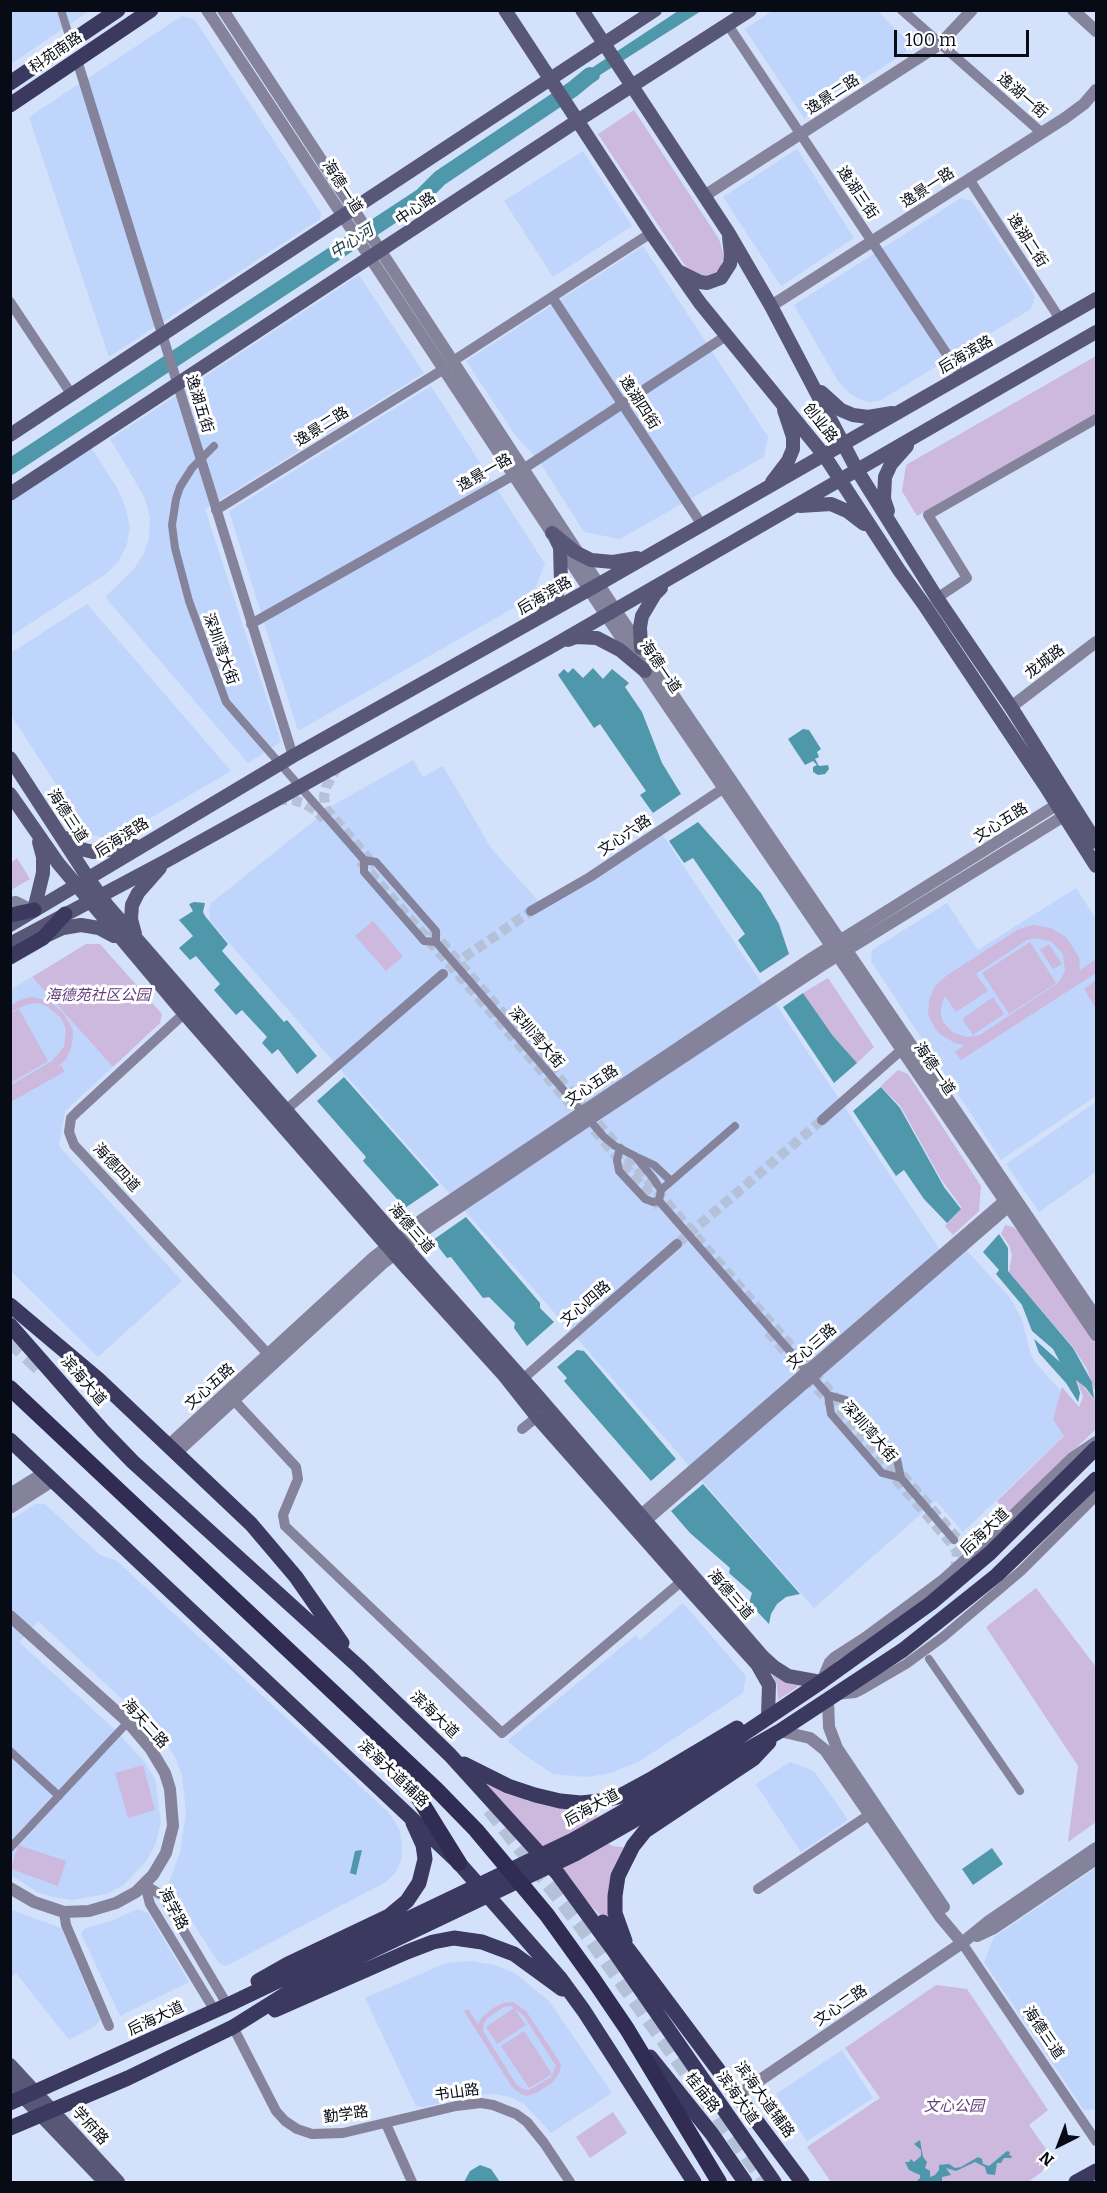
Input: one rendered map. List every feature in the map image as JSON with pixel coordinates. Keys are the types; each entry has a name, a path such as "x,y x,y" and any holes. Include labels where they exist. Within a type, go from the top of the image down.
{"highway":[{"path":"10,1388 436,1789 513,1872 547,1914 627,2029 719,2182"},
{"path":"380,1737 459,1863"}],"main road":[{"name":"科苑南路","path":"11,80 118,10"},
{"name":"科苑南路","path":"10,105 151,10"},
{"name":"创业路","path":"505,10 675,269 726,336 824,455 880,541 931,602 1011,706 1096,866"},
{"name":"创业路","path":"582,10 728,232 771,306 857,470 896,530 931,602 1066,807 1096,842"},
{"path":"10,435 72,395 164,341 552,83 655,10"},
{"name":"中心路","path":"10,494 628,83 750,10"},
{"path":"92,28 102,44"},
{"path":"675,269 700,282 707,283 721,278 730,264 728,232"},
{"name":"后海滨路","path":"10,925 293,756 540,618 1096,298"},
{"path":"10,944 166,861 549,648 1096,332"},
{"path":"809,378 831,403 853,415 883,416 906,409"},
{"path":"765,489 780,473 793,449 790,423 771,388"},
{"path":"896,530 884,499 885,477 900,452 918,435"},
{"path":"789,508 818,503 838,506 854,516 880,541"},
{"path":"552,533 579,554 591,560 613,562 648,556"},
{"path":"540,618 554,599 561,582 560,547 552,533"},
{"path":"641,648 640,627 647,605 676,574"},
{"path":"549,648 576,637 597,638 620,650 645,671"},
{"name":"海德三道","path":"10,758 58,832 82,882"},
{"name":"海德三道","path":"10,794 35,831 82,882 123,943 189,1009 518,1383 638,1523 682,1581 764,1673 769,1684 768,1716"},
{"path":"10,915 34,910 44,866 42,848 35,831"},
{"path":"58,832 87,851 108,851 143,844"},
{"path":"139,941 130,919 132,905 147,881 166,861"},
{"name":"海德三道","path":"94,898 139,941 189,1009"},
{"path":"43,938 65,915"},
{"path":"10,957 63,928 81,925 99,928 123,943"},
{"path":"10,1305 98,1379 251,1524 274,1549 359,1667"},
{"name":"滨海大道","path":"10,1325 133,1462 359,1667 450,1755 558,1875 612,1948 774,2182"},
{"name":"海德三道","path":"518,1383 537,1416 768,1663 788,1676 821,1682"},
{"name":"滨海大道辅路","path":"10,1440 459,1863 560,1978 584,2011 693,2182"},
{"name":"后海大道","path":"725,1754 768,1716 890,1634 966,1575 1096,1448"},
{"name":"后海大道","path":"10,2103 225,2007 311,1972 573,1840 725,1754 780,1731 903,1650 975,1593 1014,1559 1096,1479"},
{"path":"768,1716 727,1732 618,1797 602,1814 600,1821 606,1834 616,1842 621,1842 645,1831 753,1759 780,1731"},
{"path":"450,1755 483,1775 508,1786 560,1801 581,1803 618,1797"},
{"path":"389,1916 414,1893 424,1871 423,1845 408,1813"},
{"path":"628,1949 615,1913 615,1896 618,1876 625,1859 645,1831"},
{"name":"滨海大道辅路","path":"558,1875 628,1949 802,2182"},
{"path":"225,2007 274,1971 425,1900 440,1898 450,1904 456,1914 458,1927 454,1938"},
{"path":"233,2027 407,1952 434,1942 454,1938 482,1942 514,1954 562,1989 584,2011"},
{"name":"后海大道","path":"10,2128 128,2078 233,2027 311,1972"},
{"name":"桂庙路","path":"627,2029 680,2093 745,2182"},
{"path":"10,2065 31,2095"},
{"path":"10,2083 31,2095"},
{"name":"学府路","path":"31,2095 118,2182"},
{"name":"学府路","path":"48,2113 105,2182"},
{"path":"1076,2182 1096,2171"}],"street":[{"path":"61,10 71,42"},
{"name":"海德一道","path":"207,10 374,251 518,472 552,533 594,587 645,671 728,785 1011,1200 1096,1317"},
{"name":"海德一道","path":"223,10 351,217"},
{"name":"逸湖一街","path":"902,10 1042,133"},
{"name":"逸景二路","path":"704,196 940,44 972,10"},
{"path":"1073,10 1096,31"},
{"name":"逸湖三街","path":"728,25 962,377"},
{"name":"逸湖五街","path":"76,60 293,756"},
{"name":"逸景一路","path":"771,306 1042,133 1075,111 1096,90"},
{"name":"逸湖二街","path":"969,179 1060,319"},
{"name":"逸景二路","path":"216,510 449,365 651,233"},
{"name":"逸湖四街","path":"552,297 702,525"},
{"path":"10,302 72,395"},
{"name":"逸景一路","path":"251,624 518,472 726,336"},
{"path":"931,602 967,578 927,514 1096,419"},
{"name":"深圳湾大街","path":"214,446 185,477 176,499 172,525 175,548 189,601 223,696 230,707 364,860 376,862 436,931 436,942 604,1137 635,1156 656,1180 666,1186"},
{"name":"海德一道","path":"518,472 579,554 594,587"},
{"name":"海德一道","path":"610,612 641,648 728,785"},
{"name":"龙城路","path":"1011,706 1096,642"},
{"name":"文心六路","path":"531,911 591,877 728,785"},
{"name":"文心五路","path":"172,1449 423,1219 589,1106 1066,807"},
{"name":"深圳湾大街","path":"364,860 364,872 424,941 436,942"},
{"path":"10,902 16,901 34,910"},
{"path":"281,1115 443,974"},
{"name":"海德四道","path":"189,1009 71,1118 69,1132 74,1145 268,1354"},
{"path":"822,1120 906,1046"},
{"path":"659,1201 666,1186 735,1126"},
{"name":"深圳湾大街","path":"620,1148 617,1160 620,1171 645,1199 652,1202 659,1201 828,1395 831,1414 882,1473 901,1478"},
{"path":"635,1156 660,1169 666,1186"},
{"name":"海德一道","path":"1011,1200 1096,1335"},
{"name":"文心三路","path":"638,1523 1011,1200"},
{"name":"文心四路","path":"518,1383 677,1245"},
{"name":"文心五路","path":"230,1396 268,1354 396,1246"},
{"name":"深圳湾大街","path":"828,1395 846,1400 875,1433 897,1459 901,1478 954,1540"},
{"path":"230,1396 296,1467 298,1473 296,1486 283,1515 285,1526 502,1734 682,1581"},
{"path":"522,1430 537,1416"},
{"path":"821,1682 829,1662 834,1657 943,1579 1071,1458 1096,1441"},
{"path":"10,1494 50,1476"},
{"path":"10,1508 50,1476"},
{"path":"832,1697 855,1693 863,1689 906,1664 943,1637 1021,1571 1096,1496"},
{"name":"海天二路","path":"10,1616 128,1722 150,1748 165,1773 172,1802 173,1826 166,1853 145,1885"},
{"path":"929,1659 1020,1791"},
{"name":"海德三道","path":"832,1697 829,1727 834,1741 874,1811 941,1918 962,1943 1096,2141"},
{"path":"10,1848 128,1722"},
{"name":"海德三道","path":"780,1731 805,1736 816,1743 832,1758 874,1811"},
{"path":"10,1751 59,1796"},
{"path":"758,1889 874,1811"},
{"name":"文心二路","path":"738,2095 962,1943 989,1921 1096,1848"},
{"name":"文心二路","path":"962,1943 994,1928 1096,1859"},
{"path":"10,1888 34,1902 64,1912 103,1908 127,1897 145,1885"},
{"name":"海学路","path":"145,1885 163,1896 225,2007"},
{"path":"64,1912 66,1925 108,2026"},
{"name":"勤学路","path":"233,2027 268,2098 285,2121 297,2129 312,2134 329,2135 386,2124 412,2182"},
{"name":"书山路","path":"386,2124 469,2104 481,2103 504,2108 527,2122 570,2182"}],"shaded area":[{"path":"774,10 877,11 907,40 906,52 804,118 745,29"},
{"path":"11,11 89,11 11,64"},
{"path":"678,11 701,11 600,75 599,79 576,94 569,83"},
{"path":"182,16 195,20 321,213 320,219 109,357 29,117"},
{"path":"797,149 854,238 781,286 723,197"},
{"path":"583,151 632,226 553,277 504,201"},
{"path":"961,198 972,201 1035,296 1031,309 881,400 871,402 861,400 850,394 838,381 794,305"},
{"path":"643,246 768,437 764,457 620,539 584,532 539,461 516,436 466,361"},
{"path":"359,275 424,373 205,509 281,742 248,763 105,597 134,569 144,553 149,538 150,518 144,496 110,439"},
{"path":"431,386 545,564 531,598 298,731 229,511"},
{"path":"91,447 117,488 125,506 130,527 127,544 119,561 106,574 11,636 11,502"},
{"path":"87,604 231,771 113,840 88,834 11,715 11,653"},
{"path":"573,668 583,678 593,668 603,679 612,669 629,683 625,687 642,712 662,763 681,794 653,813 640,795 646,791 600,724 594,728 558,675 564,669 568,673"},
{"path":"803,729 809,730 821,749 817,752 819,757 815,759 819,766 828,765 829,769 825,774 818,775 813,772 813,767 817,765 813,761 805,765 788,739"},
{"path":"413,760 423,777 443,766 491,848 542,905 660,831 944,1256 960,1243 1010,1298 1022,1319 1030,1352 1035,1362 1078,1410 1074,1426 963,1532 936,1501 814,1608 210,921 211,903 335,804"},
{"path":"698,822 761,893 779,924 789,954 760,973 738,940 745,934 693,858 684,863 669,841"},
{"path":"1076,888 1096,919 1096,1096 1001,1160 871,961 872,950 947,903 978,950"},
{"path":"205,903 203,912 205,916 228,944 222,951 284,1022 287,1020 317,1056 297,1074 278,1049 272,1054 262,1043 267,1037 242,1010 236,1015 214,990 220,984 196,956 190,960 179,948 193,936 179,920 193,911 189,904"},
{"path":"32,977 113,1067 65,1111 59,1146 182,1281 98,1357 11,1271 10,990"},
{"path":"803,993 833,1036 857,1063 834,1083 783,1007"},
{"path":"344,1077 439,1185 405,1208 363,1161 366,1157 317,1101"},
{"path":"881,1087 900,1108 944,1187 961,1209 947,1223 924,1199 904,1170 896,1176 853,1111"},
{"path":"1096,1102 1096,1172 1039,1212 1006,1164"},
{"path":"466,1217 554,1322 527,1346 514,1328 515,1323 489,1297 483,1298 451,1257 447,1258 433,1240"},
{"path":"999,1234 1008,1248 1008,1271 1073,1348 1092,1382 1094,1399 1076,1380 1080,1393 1078,1402 1066,1383 1039,1353 1034,1339 1060,1362 1053,1349 1032,1331 1022,1305 996,1274 999,1270 983,1252"},
{"path":"577,1350 584,1351 676,1459 651,1481 564,1381 567,1378 557,1367"},
{"path":"703,1484 800,1594 786,1597 777,1604 771,1614 769,1624 749,1603 752,1593 729,1573 730,1568 690,1533 671,1511"},
{"path":"35,1504 45,1504 100,1555 117,1561 390,1814 400,1831 402,1846 401,1861 396,1872 386,1882 226,1966 219,1963 168,1885 180,1853 186,1812 182,1775 174,1755 163,1737 38,1621 19,1642 113,1728 144,1761 155,1779 161,1822 156,1843 147,1860 124,1885 107,1894 72,1900 53,1897 37,1892 11,1875 10,1521"},
{"path":"683,1603 746,1676 743,1693 640,1761 611,1773 587,1777 553,1774 507,1741 636,1635 640,1640"},
{"path":"790,1762 814,1771 848,1820 801,1852 756,1784"},
{"path":"992,1848 1003,1864 973,1885 962,1869"},
{"path":"362,1850 356,1875 350,1873 355,1851"},
{"path":"1096,1868 1096,2109 1084,2110 984,1962 994,1937"},
{"path":"10,1909 61,1928 100,2020 95,2026 69,2040 16,1973 11,1977"},
{"path":"138,1909 148,1913 189,1982 120,2016 81,1934 84,1929"},
{"path":"470,1961 496,1965 516,1974 549,2001 612,2093 551,2133 525,2105 511,2097 495,2094 481,2095 423,2107 416,2106 365,1998 446,1963"},
{"path":"842,2050 873,2098 807,2141 776,2094"},
{"path":"920,2140 923,2157 927,2162 925,2168 930,2171 930,2177 939,2170 939,2165 949,2164 955,2168 961,2167 978,2157 982,2159 983,2164 989,2166 1007,2151 1012,2156 997,2163 995,2175 987,2174 985,2167 975,2162 956,2171 946,2168 951,2175 942,2177 942,2182 916,2182 920,2175 909,2170 905,2162 911,2159 914,2162 921,2156 921,2150 914,2144"},
{"path":"480,2165 491,2169 500,2182 464,2182 470,2171"}],"green space":[{"path":"634,110 719,239 724,256 720,268 714,273 704,276 695,274 684,264 598,134"},
{"path":"1096,356 1096,414 917,516 902,491 906,465"},
{"path":"17,858 30,879 11,890 11,863"},
{"path":"373,921 403,956 386,971 355,936"},
{"path":"1033,925 1051,928 1066,937 1079,957 1080,970 1096,959 1096,973 961,1060 955,1052 965,1045 955,1043 941,1035 928,1015 929,1000 935,986 946,976 1017,930","holes":["1034,938 1051,941 1063,954 1065,971 1059,982 980,1035 966,1037 952,1032 943,1022 941,1008 945,996 956,1012 988,991 976,974 947,993 1027,940"]},
{"path":"1030,942 1056,983 1009,1014 982,973"},
{"name":"海德苑社区公园","path":"86,944 100,944 162,1014 160,1023 113,1067 32,977"},
{"path":"1049,944 1062,964 1053,969 1040,950"},
{"path":"828,978 874,1047 857,1063 833,1036 803,993"},
{"path":"1096,980 1096,1009 1084,989"},
{"path":"32,997 50,1001 64,1014 73,1030 72,1045 67,1058 58,1067 62,1066 64,1072 11,1102 11,1085 52,1061 64,1047 66,1030 64,1024 61,1018 48,1007 39,1003 28,1004 11,1012 11,1005"},
{"path":"993,997 1004,1014 973,1035 962,1019"},
{"path":"19,1009 48,1061 11,1083 11,1013"},
{"path":"898,1070 908,1074 981,1186 979,1211 953,1235 945,1226 962,1208 941,1179 901,1107 881,1086"},
{"path":"1005,1225 1013,1227 1022,1234 1096,1344 1096,1394 1087,1369 1073,1347 1009,1272 1012,1255 1009,1245 1001,1234"},
{"path":"1077,1381 1094,1400 1096,1394 1095,1430 1007,1513 997,1501 1064,1436 1053,1419 1062,1387 1079,1407 1083,1397"},
{"path":"1036,1588 1096,1667 1096,1822 1068,1842 1078,1766 986,1627"},
{"path":"772,1674 803,1683 778,1700 777,1685"},
{"path":"143,1765 155,1810 128,1818 115,1773"},
{"path":"472,1774 528,1801 547,1806 573,1809 600,1807 596,1821 607,1843 628,1848 616,1933"},
{"path":"18,1845 66,1861 58,1886 11,1869"},
{"name":"文心公园","path":"936,1985 967,1989 1048,2110 1029,2125 1055,2162 1028,2182 831,2182 807,2147 880,2098 845,2048"},
{"path":"513,2002 526,2011 561,2064 560,2072 553,2082 527,2096 512,2087 464,2011 468,2009 478,2024 482,2017 503,2003","holes":["511,2006 524,2016 556,2066 551,2077 529,2090 522,2089 516,2084 483,2031 484,2023 489,2017 504,2007"]},
{"path":"514,2008 526,2025 497,2044 486,2027"},
{"path":"524,2031 552,2074 529,2088 501,2046"},
{"path":"613,2112 627,2133 590,2158 576,2137"}],"waterway":[{"name":"中心河","path":"10,467 422,196 440,178 573,89 590,75"}],"tunnel":[{"path":"338,766 326,787 325,805 375,866"},
{"path":"277,800 293,800 303,803 324,819"},
{"path":"360,861 579,1114"},
{"path":"452,966 531,911"},
{"path":"431,930 957,1538 970,1544 982,1544"},
{"path":"677,1244 822,1120"},
{"path":"594,1130 660,1207"},
{"path":"768,1332 951,1543 957,1552 955,1569"},
{"path":"10,1340 41,1369"},
{"path":"490,1809 581,1925 766,2182"}]}
